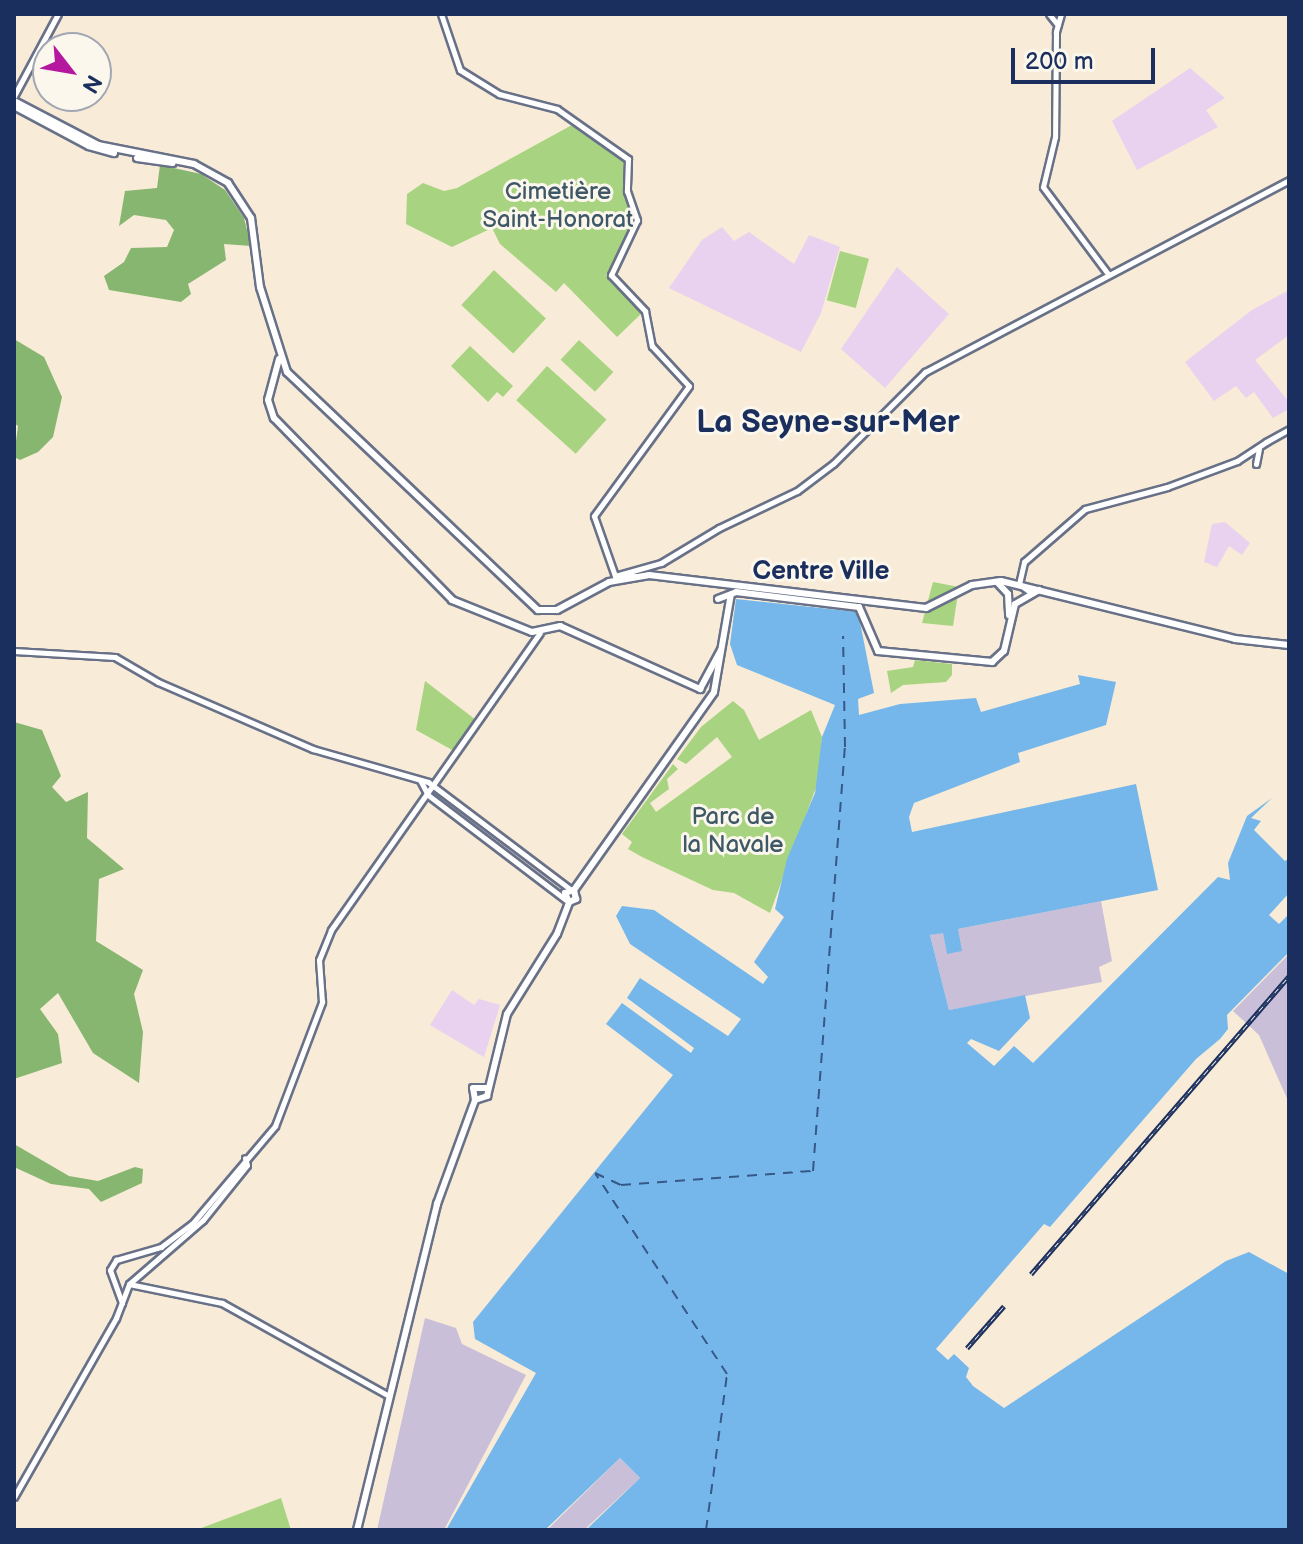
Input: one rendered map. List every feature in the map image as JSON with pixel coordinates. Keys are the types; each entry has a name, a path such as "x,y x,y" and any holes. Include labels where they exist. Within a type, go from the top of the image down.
{"main road":[{"path":"14,101 98,145 209,170 237,193 252,231 279,359 294,381 517,594 543,612 562,608 616,578 641,576 684,576 720,586 929,608 972,585 995,581 1133,610 1235,639 1289,645"},
{"path":"279,359 268,400 274,418 444,594 471,611 540,633 560,626 702,689 711,696"},
{"path":"276,374 294,381"},
{"path":"995,581 1008,594 1009,622"},
{"path":"720,586 713,592 725,596 863,609 876,649 992,662 1004,651 1015,604 1030,592 1042,590"},
{"path":"475,1100 485,1099 507,1014 557,934 568,901 577,897 572,890 711,696 723,646 725,596"},
{"path":"725,596 726,611"},
{"path":"702,708 702,689 723,646"},
{"path":"702,689 714,686"},
{"path":"357,1530 437,1204 475,1100 473,1088 486,1088"}],"street":[{"path":"14,101 58,14"},
{"path":"441,14 454,61 463,72 503,96 557,109 627,156 627,191 637,220 611,275 645,311 652,346 689,386 596,513 599,538 616,578 681,553 733,520 797,491 834,463 908,385 929,371 1288,180"},
{"path":"1049,14 1058,25"},
{"path":"1061,14 1058,25 1055,137 1043,187 1108,274"},
{"path":"1223,465 1237,461 1289,429"},
{"path":"1237,461 1254,464 1264,444"},
{"path":"1030,592 1019,584 1025,560 1093,505 1157,491 1247,454"},
{"path":"122,1303 110,1270 116,1260 161,1247 192,1224 278,1120 322,1002 319,960 331,930 540,633"},
{"path":"14,651 115,657 158,682 313,749 434,786 572,890"},
{"path":"419,780 428,795 568,901"},
{"path":"477,833 485,824"},
{"path":"14,1497 122,1303 129,1284 208,1214 247,1165 245,1158"},
{"path":"129,1284 222,1303 389,1396"}],"shaded area":[{"path":"1190,68 1225,98 1206,110 1218,127 1137,170 1112,121"},
{"path":"722,227 734,241 749,232 794,264 809,235 840,247 821,313 801,352 669,288 702,240"},
{"path":"897,267 949,314 885,388 841,349"},
{"path":"1289,290 1289,335 1255,360 1289,402 1289,409 1273,418 1254,392 1246,398 1236,386 1214,401 1185,362 1252,310"},
{"path":"1225,522 1250,543 1242,555 1229,546 1217,567 1204,562 1212,524"},
{"path":"1101,901 1112,961 1099,967 1102,982 949,1010 930,935 943,932 947,953 958,929"},
{"path":"1289,954 1289,1103 1259,1035 1233,1011"},
{"path":"452,990 474,1005 479,999 500,1005 484,1057 430,1025"},
{"path":"425,1318 456,1328 462,1344 526,1375 444,1530 377,1530"},
{"path":"620,1458 640,1478 584,1530 547,1530"}],"green space":[{"name":"Cimetière Saint-Honorat","path":"572,125 618,152 624,161 623,192 634,223 606,275 642,313 617,337 564,283 556,292 500,244 492,228 452,247 406,224 407,194 423,183 444,191 457,188"},
{"path":"160,165 201,174 225,190 244,218 251,246 224,244 226,260 188,284 191,294 181,302 109,290 104,276 124,262 131,248 167,247 174,230 166,220 134,215 119,226 125,191 157,188"},
{"path":"840,251 869,259 856,308 827,300"},
{"path":"494,270 546,318 513,354 461,305"},
{"path":"14,339 44,357 62,397 53,437 38,452 20,460 14,457 18,426 14,423"},
{"path":"579,340 613,372 595,392 561,360"},
{"path":"470,346 513,386 503,397 497,392 488,402 451,366"},
{"path":"547,366 606,420 576,454 516,400"},
{"path":"933,582 959,587 953,626 922,623"},
{"path":"915,660 952,664 952,675 946,682 903,685 891,693 887,671 913,667"},
{"path":"425,681 476,720 454,751 416,730"},
{"name":"Parc de la Navale","path":"733,701 744,710 759,740 811,710 822,737 818,782 770,913 734,893 713,890 642,857 628,849 632,842 622,834 673,764 678,769 667,779 669,789 650,803 656,812 732,757 717,737 686,764 677,759 701,727"},
{"path":"14,722 42,730 61,776 52,787 66,802 88,792 87,838 124,869 99,879 96,941 143,970 134,994 143,1032 139,1083 93,1053 58,993 40,1009 58,1034 62,1063 14,1079"},
{"path":"14,1144 69,1176 98,1181 135,1167 143,1169 142,1183 101,1202 89,1189 51,1184 14,1167"},
{"path":"281,1498 291,1530 196,1530"}],"water":[{"path":"736,599 858,612 874,693 858,699 859,715 900,704 976,698 981,712 1080,684 1078,675 1116,682 1106,725 1018,753 1020,762 914,803 909,817 912,832 1136,784 1158,890 958,929 962,951 947,954 943,933 930,935 949,1010 1025,995 1030,1018 999,1051 971,1039 967,1043 994,1066 1014,1046 1033,1063 1218,877 1230,880 1228,863 1247,816 1272,798 1251,818 1261,821 1254,830 1285,861 1289,858 1289,893 1269,915 1279,924 1289,914 1289,952 1227,1015 1228,1029 1220,1039 1196,1059 1050,1227 1044,1224 936,1349 948,1360 954,1354 969,1368 966,1377 973,1386 1004,1408 1226,1261 1249,1252 1289,1274 1289,1530 586,1530 640,1478 620,1458 545,1530 446,1530 536,1373 475,1339 473,1322 673,1075 606,1024 622,1003 691,1053 694,1048 627,998 640,978 728,1036 741,1019 630,944 616,916 622,906 654,910 763,984 768,977 754,962 784,917 775,909 787,859 815,793 822,737 835,705 737,665 730,644"}],"ferry route":[{"path":"706,1530 727,1374 595,1173 621,1185 813,1171 845,747 843,636"}],"railway":[{"path":"1031,1274 1289,976"},
{"path":"967,1348 1004,1306"}],"district":[{"name":"La Seyne-sur-Mer","path":"828,423"},
{"name":"Centre Ville","path":"821,572"}]}
